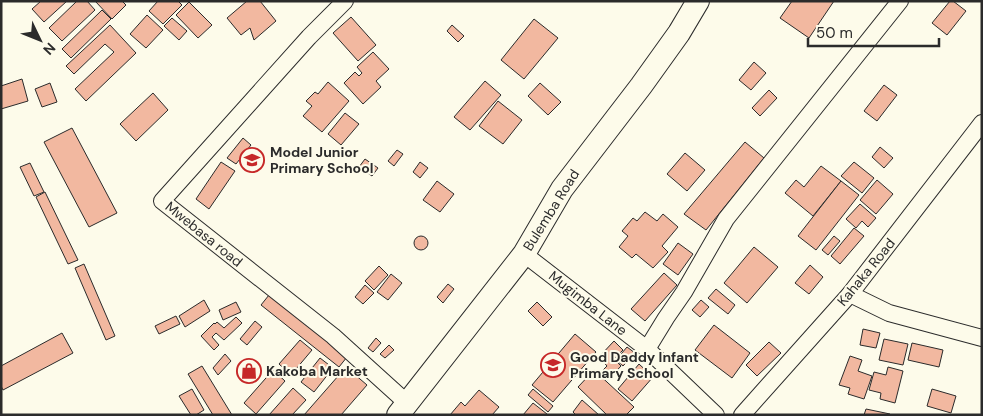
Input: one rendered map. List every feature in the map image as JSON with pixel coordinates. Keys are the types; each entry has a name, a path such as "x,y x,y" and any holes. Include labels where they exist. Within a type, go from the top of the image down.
{"main road":[{"name":"Bulemba Road","path":"402,409 524,254 562,189 679,33 698,1"}],"street":[{"name":"Mwebasa road","path":"345,1 309,37 162,201 333,336 402,409"},
{"path":"647,349 684,292 726,219 900,1"},
{"name":"Kahaka Road","path":"742,415 850,294 982,123"},
{"name":"Mugimba Lane","path":"524,254 647,349 716,415"},
{"path":"850,294 889,313 982,338"}],"building":[{"path":"41,1 67,1 44,22 32,9"},
{"path":"77,1 87,1 95,10 62,41 49,28"},
{"path":"95,1 122,1 126,5 112,19"},
{"path":"158,1 178,1 182,5 163,24 149,11"},
{"path":"247,1 260,1 276,21 254,40 250,28 241,35 227,18"},
{"path":"792,1 834,1 809,38 780,18"},
{"path":"950,1 953,1 966,11 947,35 932,23"},
{"path":"189,2 212,25 198,38 176,15"},
{"path":"102,10 111,19 71,58 62,49"},
{"path":"147,15 163,30 146,48 130,34"},
{"path":"351,17 376,45 358,61 333,33"},
{"path":"172,18 187,31 179,40 164,26"},
{"path":"534,19 558,38 524,79 501,60"},
{"path":"110,25 136,53 86,101 75,89 114,52 105,44 74,74 66,66"},
{"path":"452,25 464,36 458,42 447,31"},
{"path":"373,52 389,69 376,81 381,87 363,104 344,83 355,72 359,76 362,73 357,67"},
{"path":"754,62 766,73 751,90 739,80"},
{"path":"22,79 28,101 1,109 1,86"},
{"path":"485,81 501,95 470,130 454,117"},
{"path":"328,82 349,101 322,132 303,116 312,106 306,101 315,92 318,94"},
{"path":"50,83 57,102 42,107 35,89"},
{"path":"540,83 561,102 548,115 528,96"},
{"path":"884,85 897,95 877,121 864,111"},
{"path":"769,90 777,98 760,116 752,108"},
{"path":"153,93 168,110 136,141 120,124"},
{"path":"498,101 522,120 503,144 479,126"},
{"path":"345,113 359,124 341,145 328,134"},
{"path":"72,128 117,213 89,227 44,142"},
{"path":"243,138 251,145 236,164 227,158"},
{"path":"745,142 764,158 706,230 684,214"},
{"path":"880,147 893,158 884,168 872,157"},
{"path":"397,150 403,154 394,166 388,161"},
{"path":"685,153 705,170 687,191 667,174"},
{"path":"365,159 378,168 372,176 359,167"},
{"path":"221,162 235,171 209,209 196,199"},
{"path":"420,162 428,168 420,178 413,172"},
{"path":"854,162 874,178 862,193 841,176"},
{"path":"30,163 44,192 34,196 20,167"},
{"path":"821,166 841,181 813,216 785,193 796,180 804,187"},
{"path":"877,180 893,194 876,214 860,200"},
{"path":"437,181 454,194 440,212 423,200"},
{"path":"841,181 859,195 816,250 798,236"},
{"path":"45,192 78,260 68,264 36,197"},
{"path":"860,204 876,218 868,227 862,221 856,228 846,219"},
{"path":"645,212 657,221 663,214 678,227 662,246 668,252 653,268 636,254 632,258 619,247 628,236 622,231 633,218 637,221"},
{"path":"854,228 864,236 840,264 831,256"},
{"path":"421,236 426,238 428,243 426,248 421,250 416,248 414,243 416,238"},
{"path":"834,236 840,241 828,255 822,250"},
{"path":"678,243 693,254 678,275 663,264"},
{"path":"754,247 778,267 747,303 724,283"},
{"path":"84,264 115,336 106,340 75,268"},
{"path":"810,265 823,277 809,294 795,283"},
{"path":"379,266 388,275 374,290 365,281"},
{"path":"664,273 677,285 645,321 631,309"},
{"path":"391,274 402,283 388,300 377,292"},
{"path":"448,284 454,289 443,303 437,297"},
{"path":"365,285 374,293 363,304 355,297"},
{"path":"716,289 735,305 728,314 708,298"},
{"path":"269,295 347,357 339,367 261,305"},
{"path":"204,300 210,311 185,327 179,316"},
{"path":"701,300 709,307 700,317 692,310"},
{"path":"236,302 241,312 223,320 219,310"},
{"path":"537,302 552,317 543,326 528,311"},
{"path":"176,316 180,324 159,334 155,326"},
{"path":"236,317 242,323 224,340 216,333 212,337 219,345 214,350 201,336 214,323 217,322 224,328"},
{"path":"255,321 262,327 247,345 240,339"},
{"path":"714,325 750,353 732,378 695,350"},
{"path":"863,329 880,333 876,348 860,345"},
{"path":"62,333 73,353 3,390 1,386 1,366"},
{"path":"575,334 596,352 553,402 532,385"},
{"path":"376,338 381,343 373,352 368,348"},
{"path":"884,339 908,344 903,365 879,360"},
{"path":"300,340 312,350 291,375 279,364"},
{"path":"614,341 623,350 614,359 621,366 608,380 600,373 607,366 599,357"},
{"path":"769,342 781,353 757,376 746,365"},
{"path":"912,343 943,350 939,367 908,360"},
{"path":"389,345 394,350 385,358 380,354"},
{"path":"627,347 635,353 623,366 616,360"},
{"path":"225,354 231,361 218,375 213,368"},
{"path":"850,356 862,360 858,371 872,376 864,399 848,394 850,388 839,385"},
{"path":"320,358 333,368 314,392 301,382"},
{"path":"639,364 653,377 632,401 618,389"},
{"path":"202,366 232,415 213,415 188,374"},
{"path":"346,367 367,385 341,415 304,415"},
{"path":"888,367 903,371 895,403 880,399 881,393 869,390 874,372 886,375"},
{"path":"273,370 285,381 256,414 244,403"},
{"path":"594,370 634,407 626,415 607,415 578,387"},
{"path":"293,388 306,400 292,415 269,415"},
{"path":"192,389 204,410 196,415 191,415 179,396"},
{"path":"533,389 553,406 548,412 528,395"},
{"path":"932,389 956,396 951,413 927,406"},
{"path":"479,390 499,407 492,415 450,415 461,402 465,406"},
{"path":"582,400 599,415 576,415 573,412"},
{"path":"533,403 547,414 547,415 523,415"},
{"path":"866,409 890,414 864,415"}],"place":[{"name":"Model Junior Primary School","path":"252,160"},
{"name":"Good Daddy Infant Primary School","path":"553,365"},
{"name":"Kakoba Market","path":"249,371"}]}
